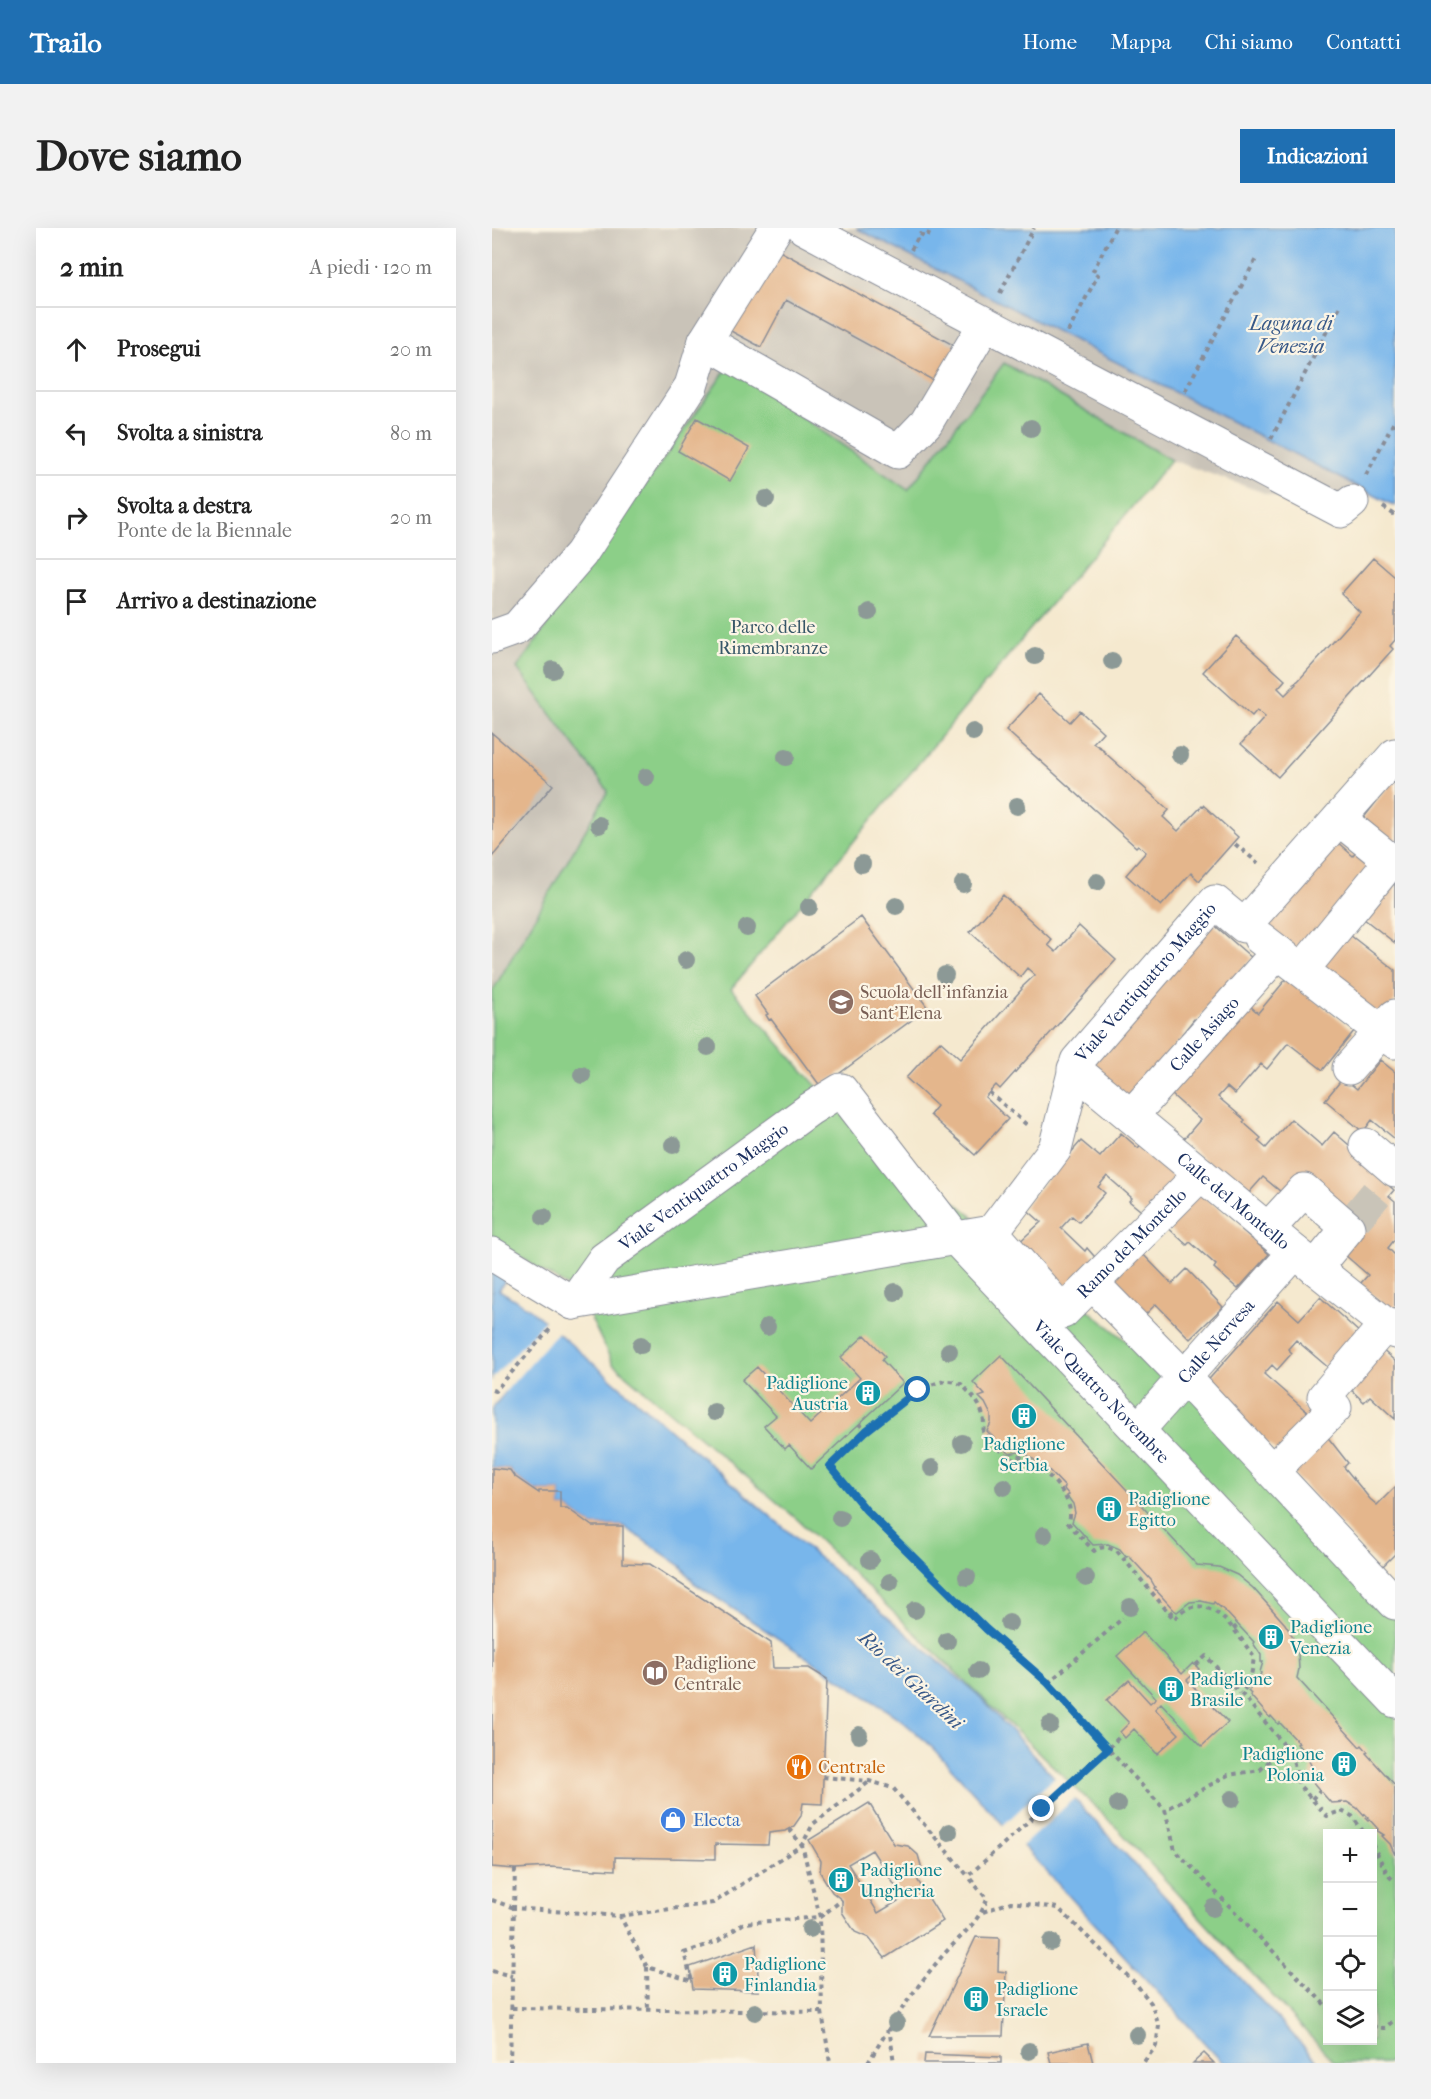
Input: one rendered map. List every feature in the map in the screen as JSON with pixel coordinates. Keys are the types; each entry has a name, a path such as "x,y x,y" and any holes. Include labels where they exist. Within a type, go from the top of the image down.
{"street":[{"path":"492,637 517,628 581,554 691,386 705,341 776,228"},
{"path":"804,228 1341,511 1352,502"},
{"path":"705,341 898,452 926,423 985,324"},
{"name":"Viale Ventiquattro Maggio","path":"992,1232 1055,1149 1077,1060 1215,902 1244,926 1395,755"},
{"path":"1339,819 1393,862"},
{"name":"Calle Asiago","path":"1131,1116 1393,862"},
{"path":"1244,926 1290,961 1391,1030 1349,1068"},
{"name":"Calle del Montello","path":"1074,1069 1267,1230 1390,1328"},
{"name":"Viale Ventiquattro Maggio","path":"573,1303 603,1259 810,1108 841,1090 956,1239"},
{"path":"1366,1145 1392,1175"},
{"name":"Ramo del Montello","path":"1063,1312 1201,1174"},
{"name":"Calle Nervesa","path":"1138,1430 1185,1378 1305,1260 1351,1224 1304,1190 1267,1230"},
{"path":"492,1254 573,1303 992,1232"},
{"name":"Viale Quattro Novembre","path":"992,1232 1063,1312"},
{"name":"Viale Quattro Novembre","path":"956,1239 1395,1701"},
{"path":"1093,1284 1273,1470 1391,1585"},
{"path":"1273,1470 1335,1408 1324,1397 1390,1328"}],"path":[{"path":"985,324 1034,228"},
{"path":"1053,359 1098,275 1092,273 1115,228"},
{"path":"1170,421 1256,259"},
{"path":"1257,466 1341,304"},
{"path":"1352,502 1395,420"},
{"path":"989,1092 1055,1149"},
{"path":"493,1390 573,1303"},
{"path":"1240,1693 1247,1687 1252,1674 1254,1657 1227,1621 1213,1610 1196,1607 1185,1610 1174,1620 1116,1551 1101,1546 1094,1551 1068,1522 1071,1517 1070,1509 1060,1489 1028,1458 1017,1456 1011,1461 983,1432 985,1420 978,1402 961,1384 939,1381 918,1390 866,1431 830,1466 866,1510 986,1629 1048,1683 1165,1810 1175,1850 1323,2003"},
{"path":"859,1424 866,1431"},
{"path":"1169,1614 1174,1610"},
{"path":"1048,1683 1123,1618"},
{"path":"1233,1629 1238,1625"},
{"path":"1196,1665 1206,1656 1240,1693 1286,1746 1292,1755 1299,1785 1328,1816 1341,1811 1352,1816 1362,1829"},
{"path":"968,1876 1122,1734"},
{"path":"1165,1810 1228,1775 1260,1770 1286,1746"},
{"path":"823,1776 869,1781 892,1788 987,1899 983,1912 938,1960 889,2026 868,2063"},
{"path":"492,1900 514,1908 620,1916 713,1903 802,1845 813,1824 869,1781"},
{"path":"1312,1798 1320,1790"},
{"path":"789,1829 802,1845 820,1917 822,2012 830,2063"},
{"path":"1377,1854 1388,1875 1395,1882"},
{"path":"510,2063 515,1869"},
{"path":"647,1967 692,1981 684,1953 718,1941 744,1923 820,1917 842,1900"},
{"path":"983,1912 1011,1902 1059,1908 1136,1984 1151,2003 1159,2026 1156,2046 1143,2063"},
{"path":"620,1916 647,1967 648,2011"},
{"path":"492,1971 512,1976"},
{"path":"512,2008 822,2012"},
{"path":"1377,2027 1385,2028 1395,2019"},
{"path":"889,2026 894,2063"}],"shaded area":[{"path":"492,228 856,228 1372,494 1350,523 1171,460 1004,363 908,490 728,367 517,667 608,791 492,992"}],"green space":[{"name":"Parco delle Rimembranze","path":"1004,363 1171,460 731,989 830,1101 1191,1393 1395,1618 1395,2063 1335,2063 1119,1830 798,1520 613,1364 579,1294 492,1239 492,992 608,791 517,668 728,367 908,490"}],"water":[{"name":"Laguna di Venezia","path":"856,228 1395,228 1395,506 1372,494"},
{"name":"Rio dei Giardini","path":"492,1268 507,1277 499,1290 530,1309 978,1695 1319,2063 1223,2063 928,1743 900,1719 694,1583 681,1566 623,1526 592,1526 567,1508 560,1508 560,1491 539,1491 539,1493 514,1476 510,1470 492,1468 492,1413 494,1406 505,1392 492,1380"}],"pier":[{"path":"546,1319 559,1331 498,1400 497,1397 501,1392 493,1386 492,1379"},
{"path":"1057,1775 1077,1796 1020,1848 1001,1827"}],"building":[{"path":"774,248 957,347 938,383 786,300 761,347 725,328"},
{"path":"697,418 749,448 730,481 678,451"},
{"path":"1373,558 1395,577 1395,640 1390,646 1393,649 1278,777 1241,744 1265,717 1257,710 1252,716 1203,672 1236,636 1285,680 1278,688 1285,695 1360,612 1341,594"},
{"path":"1039,694 1070,722 1080,711 1103,732 1093,743 1104,750 1169,810 1163,817 1178,831 1203,805 1238,837 1199,881 1191,873 1161,906 1126,875 1146,852 1138,845 1136,847 1006,730"},
{"path":"492,733 553,785 492,857"},
{"path":"1395,778 1395,855 1358,825"},
{"path":"1335,840 1353,856 1358,850 1376,865 1299,957 1263,927"},
{"path":"1389,878 1395,883 1395,943 1359,915"},
{"path":"1003,895 1052,940 1048,945 1056,952 1079,926 1116,960 1000,1089 996,1085 985,1097 1008,1119 975,1155 930,1115 937,1106 906,1078 940,1041 960,1059 1035,975 1027,968 1020,977 970,932"},
{"name":"Scuola dell'infanzia Sant'Elena","path":"861,917 928,1008 821,1087 771,1019 769,1020 766,1015 768,1014 755,996"},
{"path":"1212,923 1252,958 1196,1021 1194,1019 1182,1034 1184,1036 1128,1098 1089,1063"},
{"path":"1346,932 1395,970 1395,1001 1380,1019 1317,969"},
{"path":"1287,978 1354,1031 1323,1070 1288,1043 1267,1069 1261,1064 1235,1094 1227,1087 1218,1097 1245,1120 1243,1122 1261,1138 1258,1141 1266,1148 1291,1119 1322,1146 1334,1132 1394,1190 1389,1196 1395,1201 1395,1239 1388,1248 1395,1255 1395,1314 1360,1284 1368,1275 1337,1248 1358,1223 1286,1196 1263,1177 1246,1196 1182,1141 1200,1120 1171,1094 1224,1032 1227,1034 1250,1006 1258,1013"},
{"path":"1380,1060 1395,1072 1395,1139 1372,1120 1363,1132 1325,1100 1343,1078 1357,1089"},
{"path":"1121,1133 1138,1148 1143,1142 1180,1175 1145,1214 1129,1201 1132,1198 1107,1176 1098,1187 1105,1193 1079,1222 1072,1216 1061,1228 1085,1251 1087,1248 1101,1264 1062,1301 1016,1245 1041,1222 1024,1207 1081,1141 1100,1157"},
{"path":"1198,1191 1269,1254 1238,1289 1190,1242 1187,1245 1165,1225"},
{"path":"1138,1249 1172,1284 1187,1269 1223,1307 1190,1339 1156,1304 1140,1320 1103,1283"},
{"path":"1320,1297 1361,1334 1330,1369 1296,1340 1288,1349 1292,1353 1277,1370 1272,1365 1264,1374 1313,1417 1280,1454 1203,1386 1278,1301 1299,1320"},
{"name":"Padiglione Austria","path":"865,1335 885,1356 882,1360 903,1383 811,1469 789,1445 785,1449 764,1426 776,1416 742,1380 757,1367 810,1424 860,1378 841,1357"},
{"path":"1381,1349 1395,1361 1395,1419 1370,1396 1364,1402 1348,1387"},
{"path":"1001,1355 1197,1565 1219,1567 1237,1575 1253,1588 1292,1635 1298,1653 1297,1678 1360,1747 1362,1745 1368,1752 1366,1753 1395,1785 1395,1855 1390,1844 1382,1836 1384,1835 1377,1831 1369,1819 1368,1821 1366,1819 1368,1817 1365,1814 1364,1816 1347,1802 1331,1803 1310,1779 1312,1767 1297,1744 1299,1743 1280,1723 1278,1724 1271,1716 1270,1718 1250,1695 1248,1691 1258,1681 1263,1662 1261,1662 1261,1655 1254,1642 1214,1602 1213,1604 1201,1601 1190,1602 1177,1612 1154,1588 1151,1580 1129,1556 1126,1557 1120,1549 1108,1544 1093,1545 1072,1522 1075,1513 1065,1487 1043,1464 1024,1453 1010,1454 987,1431 991,1423 991,1415 979,1397 985,1395 973,1382"},
{"path":"1326,1435 1348,1463 1344,1467 1377,1505 1395,1487 1395,1554 1381,1568 1287,1466"},
{"name":"Padiglione Centrale","path":"492,1468 510,1470 514,1476 539,1493 539,1491 560,1491 560,1508 567,1508 592,1526 623,1526 623,1563 650,1564 771,1643 773,1668 809,1668 827,1679 822,1804 803,1803 801,1816 794,1826 785,1831 769,1833 768,1845 715,1844 715,1859 615,1857 615,1870 492,1867"},
{"name":"Padiglione Brasile","path":"1143,1632 1182,1674 1193,1663 1199,1669 1187,1680 1228,1722 1202,1746 1161,1703 1155,1709 1179,1734 1157,1754 1134,1729 1125,1738 1120,1732 1129,1723 1107,1700 1129,1680 1150,1703 1156,1698 1117,1656"},
{"name":"Padiglione Ungheria","path":"869,1803 894,1844 908,1846 918,1855 922,1869 918,1881 943,1921 885,1958 869,1938 855,1932 842,1912 842,1900 832,1892 820,1872 821,1861 809,1840","holes":["872,1850 903,1898 878,1913 848,1864"]},
{"name":"Padiglione Israele","path":"976,1937 999,1938 998,1971 1006,1972 1003,2036 929,2036"},
{"name":"Padiglione Finlandia","path":"756,1944 759,1991 693,1989 690,1967"},
{"path":"1088,2043 1093,2063 1051,2063 1048,2052"},
{"path":"1204,2053 1214,2063 1193,2063"},
{"path":"925,2054 1001,2057 1001,2063 924,2063"}],"tunnel":[{"path":"1355,1219 1385,1183"}],"place":[{"name":"Scuola dell'infanzia Sant'Elena","path":"841,1002"},
{"name":"Padiglione Austria","path":"868,1393"},
{"name":"Padiglione Serbia","path":"1024,1416"},
{"name":"Padiglione Egitto","path":"1109,1509"},
{"name":"Padiglione Venezia","path":"1271,1637"},
{"name":"Padiglione Centrale","path":"655,1673"},
{"name":"Padiglione Brasile","path":"1171,1689"},
{"name":"Padiglione Polonia","path":"1344,1764"},
{"name":"Centrale","path":"799,1767"},
{"name":"Electa","path":"673,1820"},
{"name":"Padiglione Ungheria","path":"841,1880"},
{"name":"Padiglione Finlandia","path":"725,1974"},
{"name":"Padiglione Israele","path":"976,1999"}],"route":[{"path":"918,1390 866,1431 830,1466 866,1510 986,1629 1048,1683 1108,1749 1042,1809"}]}
